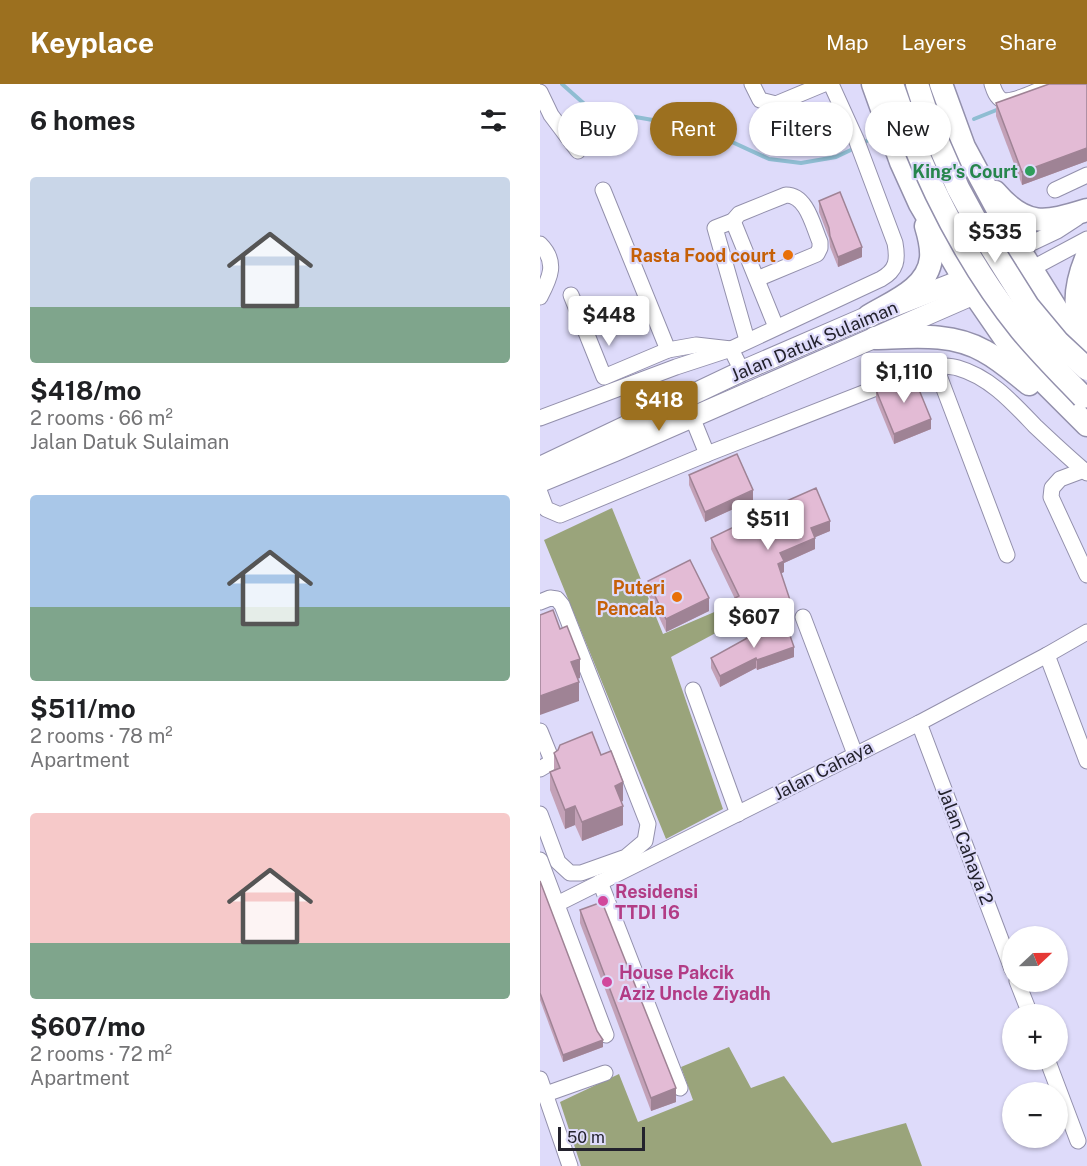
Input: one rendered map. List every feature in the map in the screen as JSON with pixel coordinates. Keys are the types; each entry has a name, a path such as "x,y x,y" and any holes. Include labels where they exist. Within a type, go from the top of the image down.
{"highway":[{"path":"873,84 901,162 920,204 969,287 1015,353 1087,425"},
{"path":"892,84 921,162 948,219 984,279 1050,364 1087,401"},
{"path":"917,84 930,124 984,236 1028,306 1058,342 1087,369"},
{"path":"941,84 964,147 1019,249 1031,269 1077,330 1087,351"},
{"path":"976,170 1002,200 1019,214 1035,220 1058,219 1087,211"},
{"path":"934,228 958,245 978,248 987,244 997,227 994,203"},
{"path":"868,316 915,288 928,270 931,245 920,204"},
{"path":"1077,330 1083,328 1078,314 1077,285 1087,256"},
{"path":"1015,353 1018,325 1026,315 1035,311 1046,310 1077,330"},
{"path":"875,338 939,338 966,343 985,351 1087,430"}],"main road":[{"name":"Jalan Datuk Sulaiman","path":"540,467 563,465 692,417 875,338 969,287 1019,249"},
{"name":"Jalan Datuk Sulaiman","path":"540,482 563,465 742,371 868,316 1031,269"}],"street":[{"path":"752,84 760,100 776,104 824,84"},
{"path":"540,418 731,349 881,279 893,269 897,254 895,243 856,140 831,84"},
{"path":"992,84 996,94 1002,100 1011,101 1053,84"},
{"path":"540,92 551,116 558,125"},
{"path":"1055,190 1087,175"},
{"path":"603,189 668,350"},
{"path":"747,340 715,228 733,221 739,214 786,195 793,195 805,206 820,242 820,248 817,254 757,279"},
{"name":"Jalan Datuk Sulaiman","path":"1019,249 1057,231 1087,211"},
{"path":"733,221 776,327"},
{"name":"Jalan Datuk Sulaiman","path":"1031,269 1087,239"},
{"path":"540,244 551,263 549,280 540,297"},
{"path":"571,295 604,377 668,350 696,345 731,349"},
{"path":"731,349 742,371"},
{"path":"935,366 1007,555"},
{"path":"540,493 546,509 560,514 707,454 935,366 955,367 990,383 1085,471"},
{"path":"692,417 707,454"},
{"path":"1085,471 1060,479 1052,488 1051,497 1087,575"},
{"path":"540,602 550,598 557,599 562,605 648,824 645,841 626,857 581,873 570,873 558,862 540,814"},
{"path":"803,618 855,754"},
{"name":"Jalan Cahaya","path":"557,904 919,723 1087,632"},
{"path":"1047,655 1087,761"},
{"path":"693,690 738,814"},
{"name":"Jalan Cahaya 2","path":"919,723 1002,943"},
{"path":"540,731 551,758 550,763 540,769"},
{"path":"540,860 606,1035"},
{"path":"600,882 680,1088"},
{"path":"1051,1070 1078,1142"},
{"path":"546,1094 605,1073"},
{"path":"540,1079 570,1166"}],"green space":[{"path":"612,508 663,634 719,610 725,628 671,657 723,809 666,839 544,540"},
{"path":"729,1047 751,1088 784,1076 832,1143 906,1123 922,1166 581,1166 560,1102 619,1074 638,1122 693,1100 681,1067"}],"building":[{"path":"1049,84 1087,84 1087,148 1022,172 996,103"},
{"path":"840,192 862,247 838,257 819,201"},
{"path":"913,375 931,419 894,434 876,390"},
{"path":"737,454 753,490 705,512 689,475"},
{"path":"816,488 830,521 811,528 815,538 780,553 784,561 778,564 791,603 743,620 735,598 739,596 711,538"},
{"path":"690,560 709,598 666,619 648,581"},
{"path":"553,610 560,629 567,626 580,659 571,662 579,682 540,696 540,615"},
{"path":"786,624 794,647 757,660 756,658 720,676 711,658 749,637"},
{"path":"592,732 601,755 611,751 623,782 615,786 623,806 582,822 575,806 565,810 550,772 560,768 554,753 560,745"},
{"path":"540,881 597,1031 603,1040 563,1055 540,993"},
{"path":"602,902 676,1088 651,1098 580,910"}],"waterway":[{"path":"562,84 590,109 704,129 769,159 801,163 836,157 855,148"},
{"path":"974,119 999,109"},
{"path":"861,144 865,142"}],"place":[{"name":"King's Court","path":"1030,171"},
{"name":"Rasta Food court","path":"788,255"},
{"name":"Puteri Pencala","path":"677,597"},
{"name":"Residensi TTDI 16","path":"603,901"},
{"name":"House Pakcik Aziz Uncle Ziyadh","path":"607,982"}]}
